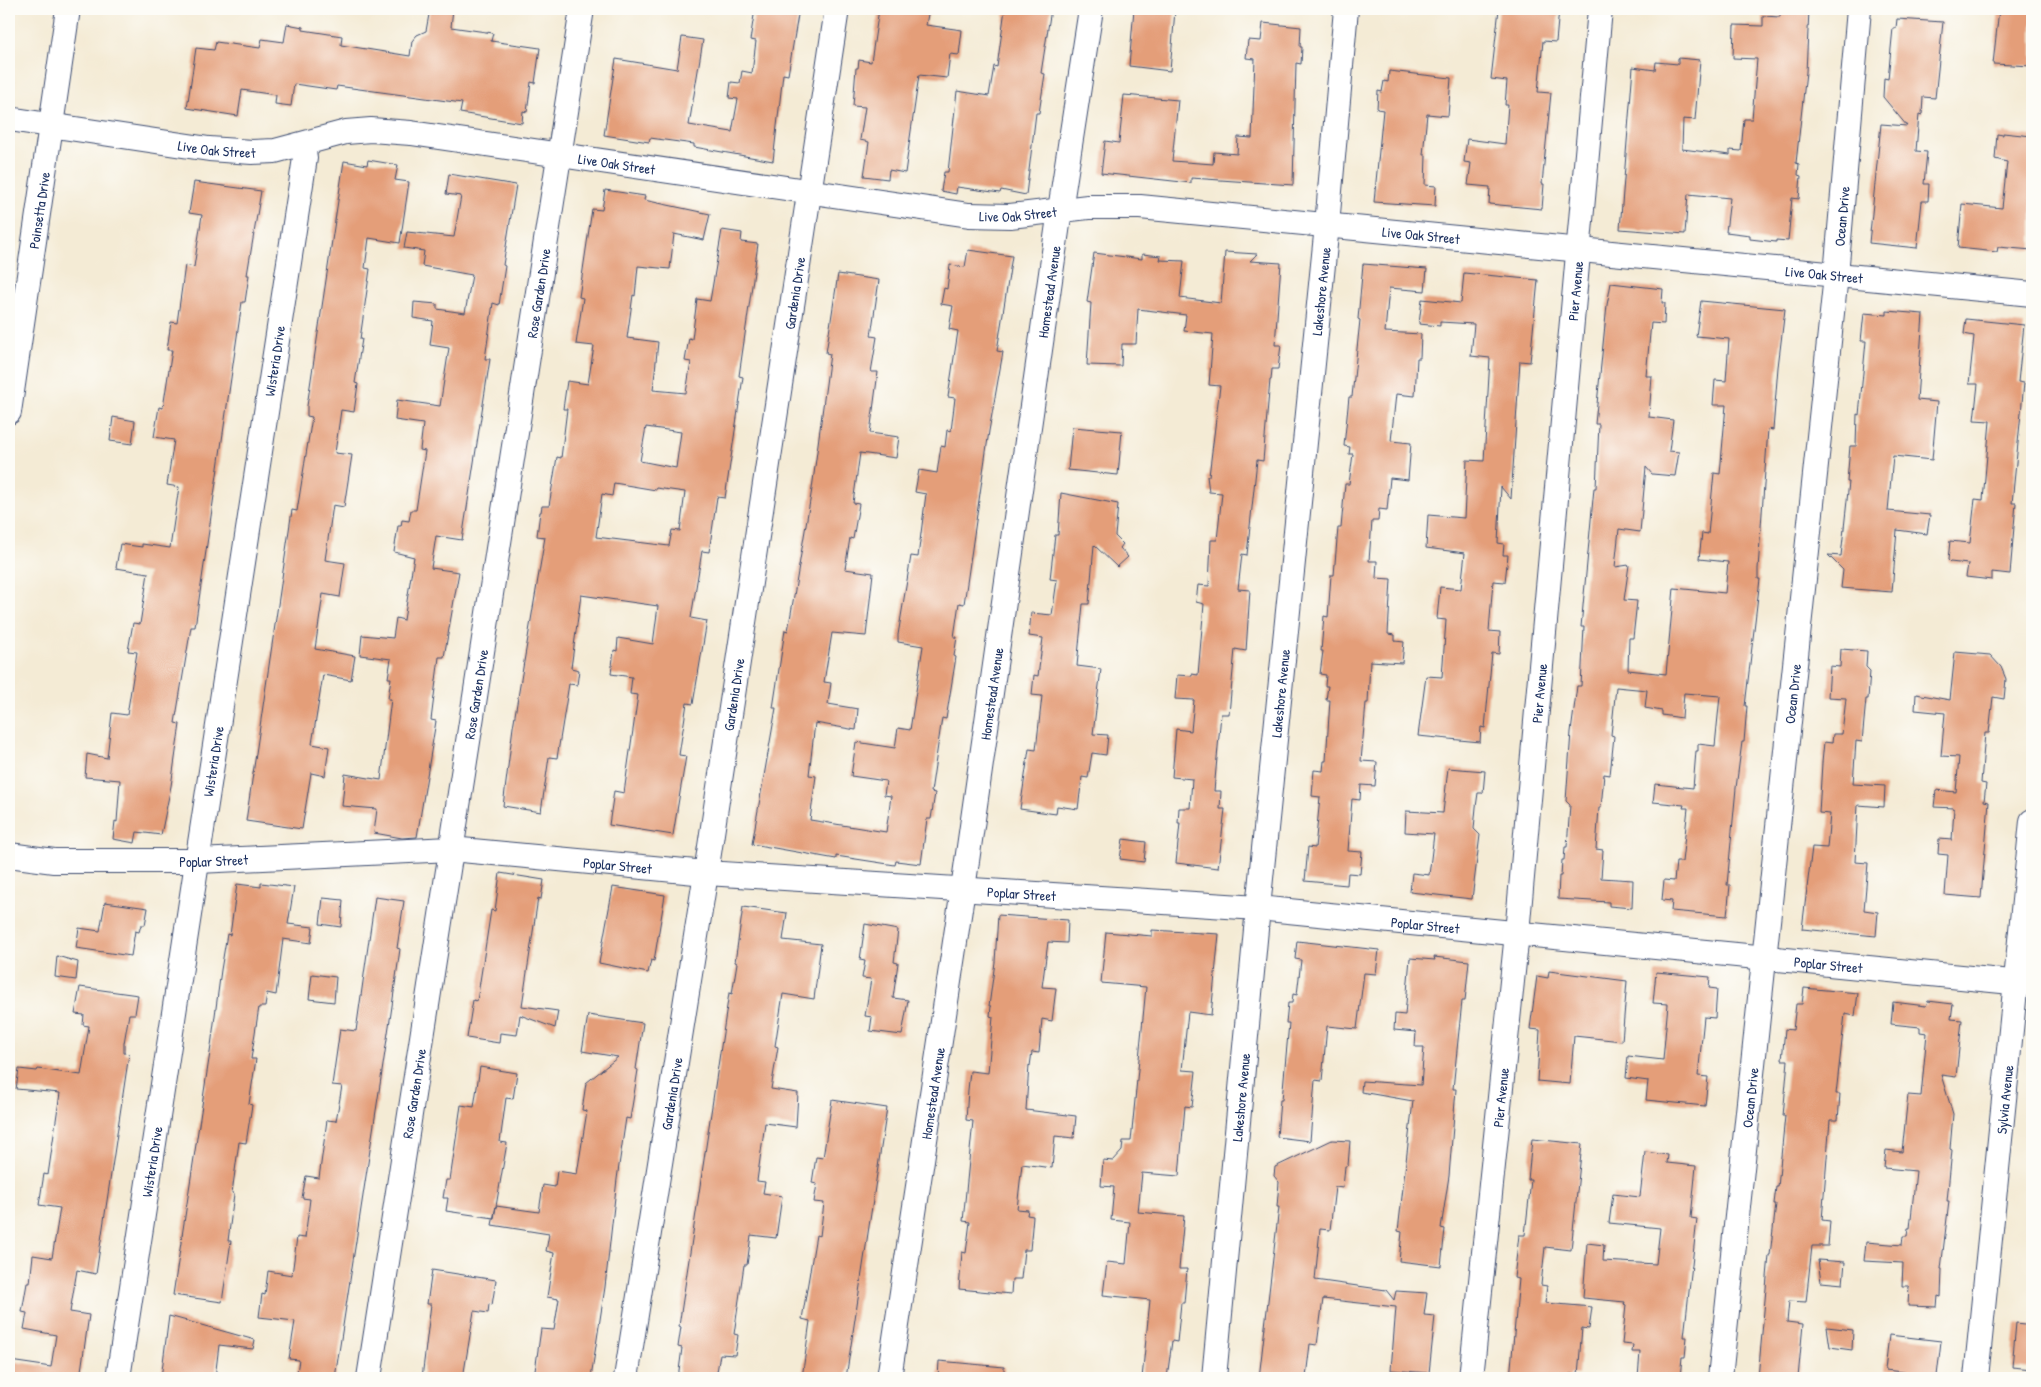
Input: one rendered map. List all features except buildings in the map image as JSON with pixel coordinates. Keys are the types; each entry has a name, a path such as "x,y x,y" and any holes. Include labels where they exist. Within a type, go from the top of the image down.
{"street":[{"name":"Poinsetta Drive","path":"9,412 68,9"},
{"name":"Rose Garden Drive","path":"370,1378 582,9"},
{"name":"Gardenia Drive","path":"626,1378 706,873 837,9"},
{"name":"Homestead Avenue","path":"889,1378 963,889 1060,210 1092,9"},
{"name":"Lakeshore Avenue","path":"1214,1378 1258,908 1327,226 1346,9"},
{"name":"Pier Avenue","path":"1471,1378 1517,933 1600,9"},
{"name":"Ocean Drive","path":"1720,1378 1836,275 1859,9"},
{"name":"Live Oak Street","path":"9,119 209,149 252,152 275,151 346,132 372,130 411,133 969,215 1010,216 1088,207 1140,207 2032,294"},
{"name":"Wisteria Drive","path":"118,1378 305,158 303,145"},
{"name":"Sylvia Avenue","path":"1976,1378 2024,983 2032,821"},
{"name":"Poplar Street","path":"9,855 54,861 198,861 451,849 706,873 1258,908 2024,983"}]}
